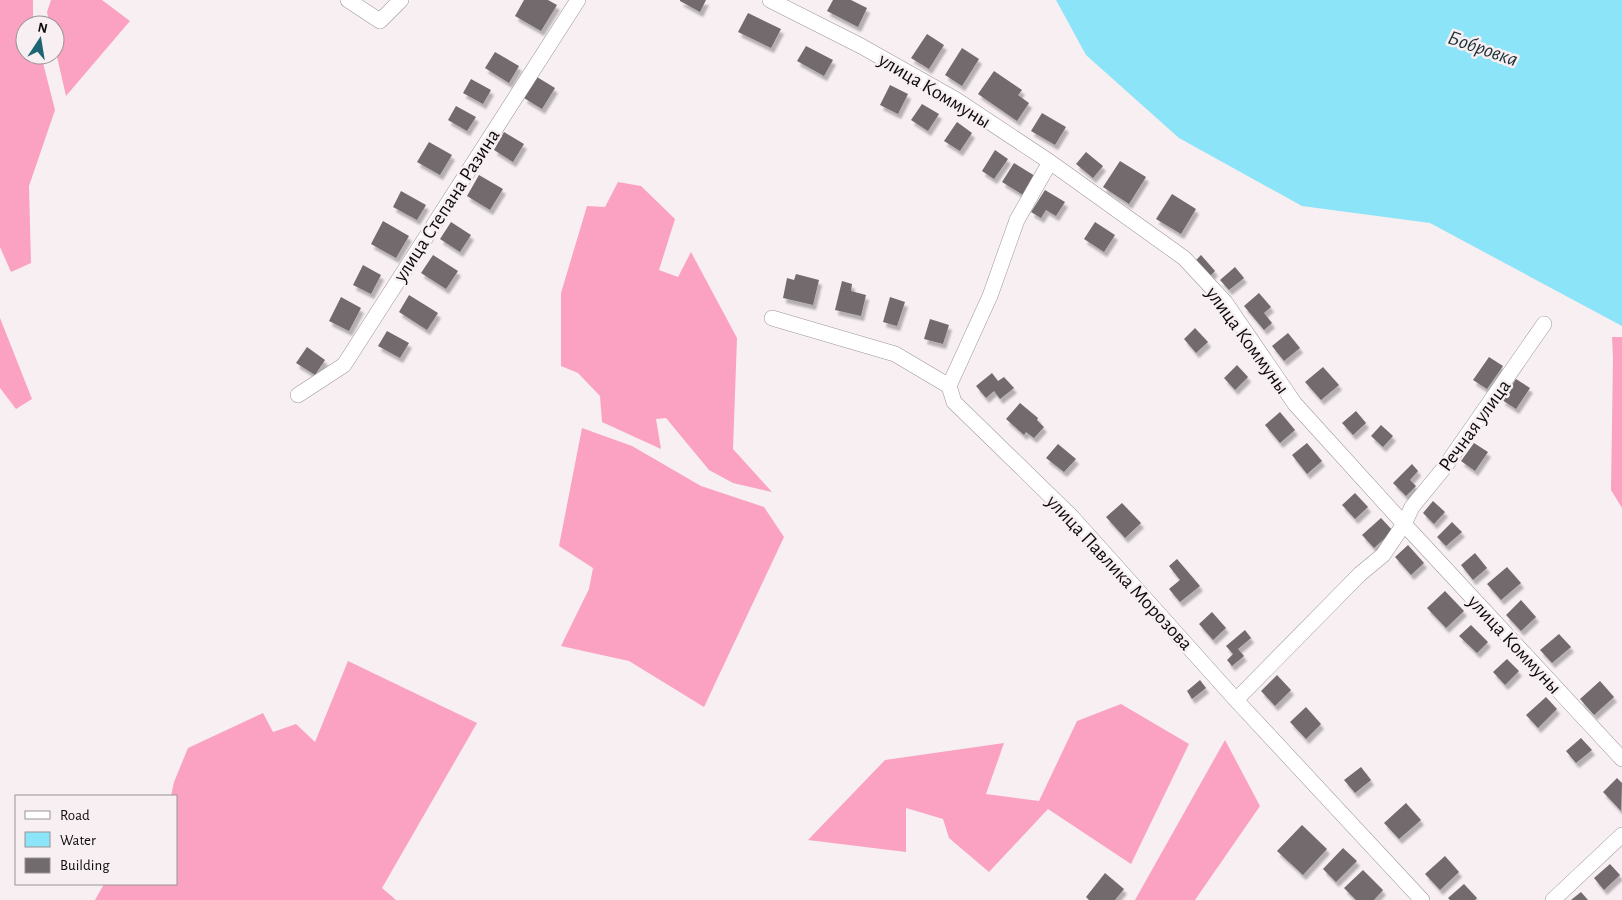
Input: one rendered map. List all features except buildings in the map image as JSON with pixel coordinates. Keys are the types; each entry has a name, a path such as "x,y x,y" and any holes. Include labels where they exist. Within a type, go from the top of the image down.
{"street":[{"path":"348,0 380,21 401,0"},
{"name":"улица Степана Разина","path":"298,395 344,365 578,0"},
{"name":"улица Коммуны","path":"770,0 861,46 955,99 1050,162 1184,258 1225,302 1296,404 1404,524 1622,759"},
{"path":"772,318 894,354 949,386 990,296 1018,220 1050,162"},
{"name":"Речная улица","path":"1236,700 1360,574 1383,555 1404,524 1412,507 1444,468 1544,324"},
{"name":"улица Павлика Морозова","path":"949,386 954,402 1072,518 1236,700 1422,900"},
{"path":"1553,900 1622,835"}],"shaded area":[{"path":"0,0 33,0 33,15 15,15 15,65 44,65 55,110 29,186 31,263 11,272 0,247"},
{"path":"51,0 102,0 130,21 66,96 59,65 65,65 65,15 48,15"},
{"path":"618,182 641,186 675,219 659,270 678,277 691,252 737,338 733,449 772,492 733,483 709,470 666,418 656,419 661,449 602,422 600,396 578,373 561,366 561,293 587,206 605,207"},
{"path":"0,318 32,399 16,409 0,388"},
{"path":"1612,337 1622,337 1622,508 1611,490"},
{"path":"582,428 632,446 701,486 764,507 784,537 704,707 629,661 561,646 589,589 593,568 559,546"},
{"path":"348,661 477,723 382,888 396,900 95,900 103,885 178,885 178,795 171,795 174,782 188,748 263,713 273,732 296,724 315,742"},
{"path":"1121,704 1189,744 1131,864 1048,809 989,872 949,838 943,819 906,808 906,852 808,840 885,760 1004,743 986,794 1039,801 1077,721"},
{"path":"1225,740 1260,806 1195,900 1135,900"}],"water":[{"name":"Бобровка","path":"1056,0 1622,0 1622,326 1430,223 1302,206 1179,138 1086,55"}]}
